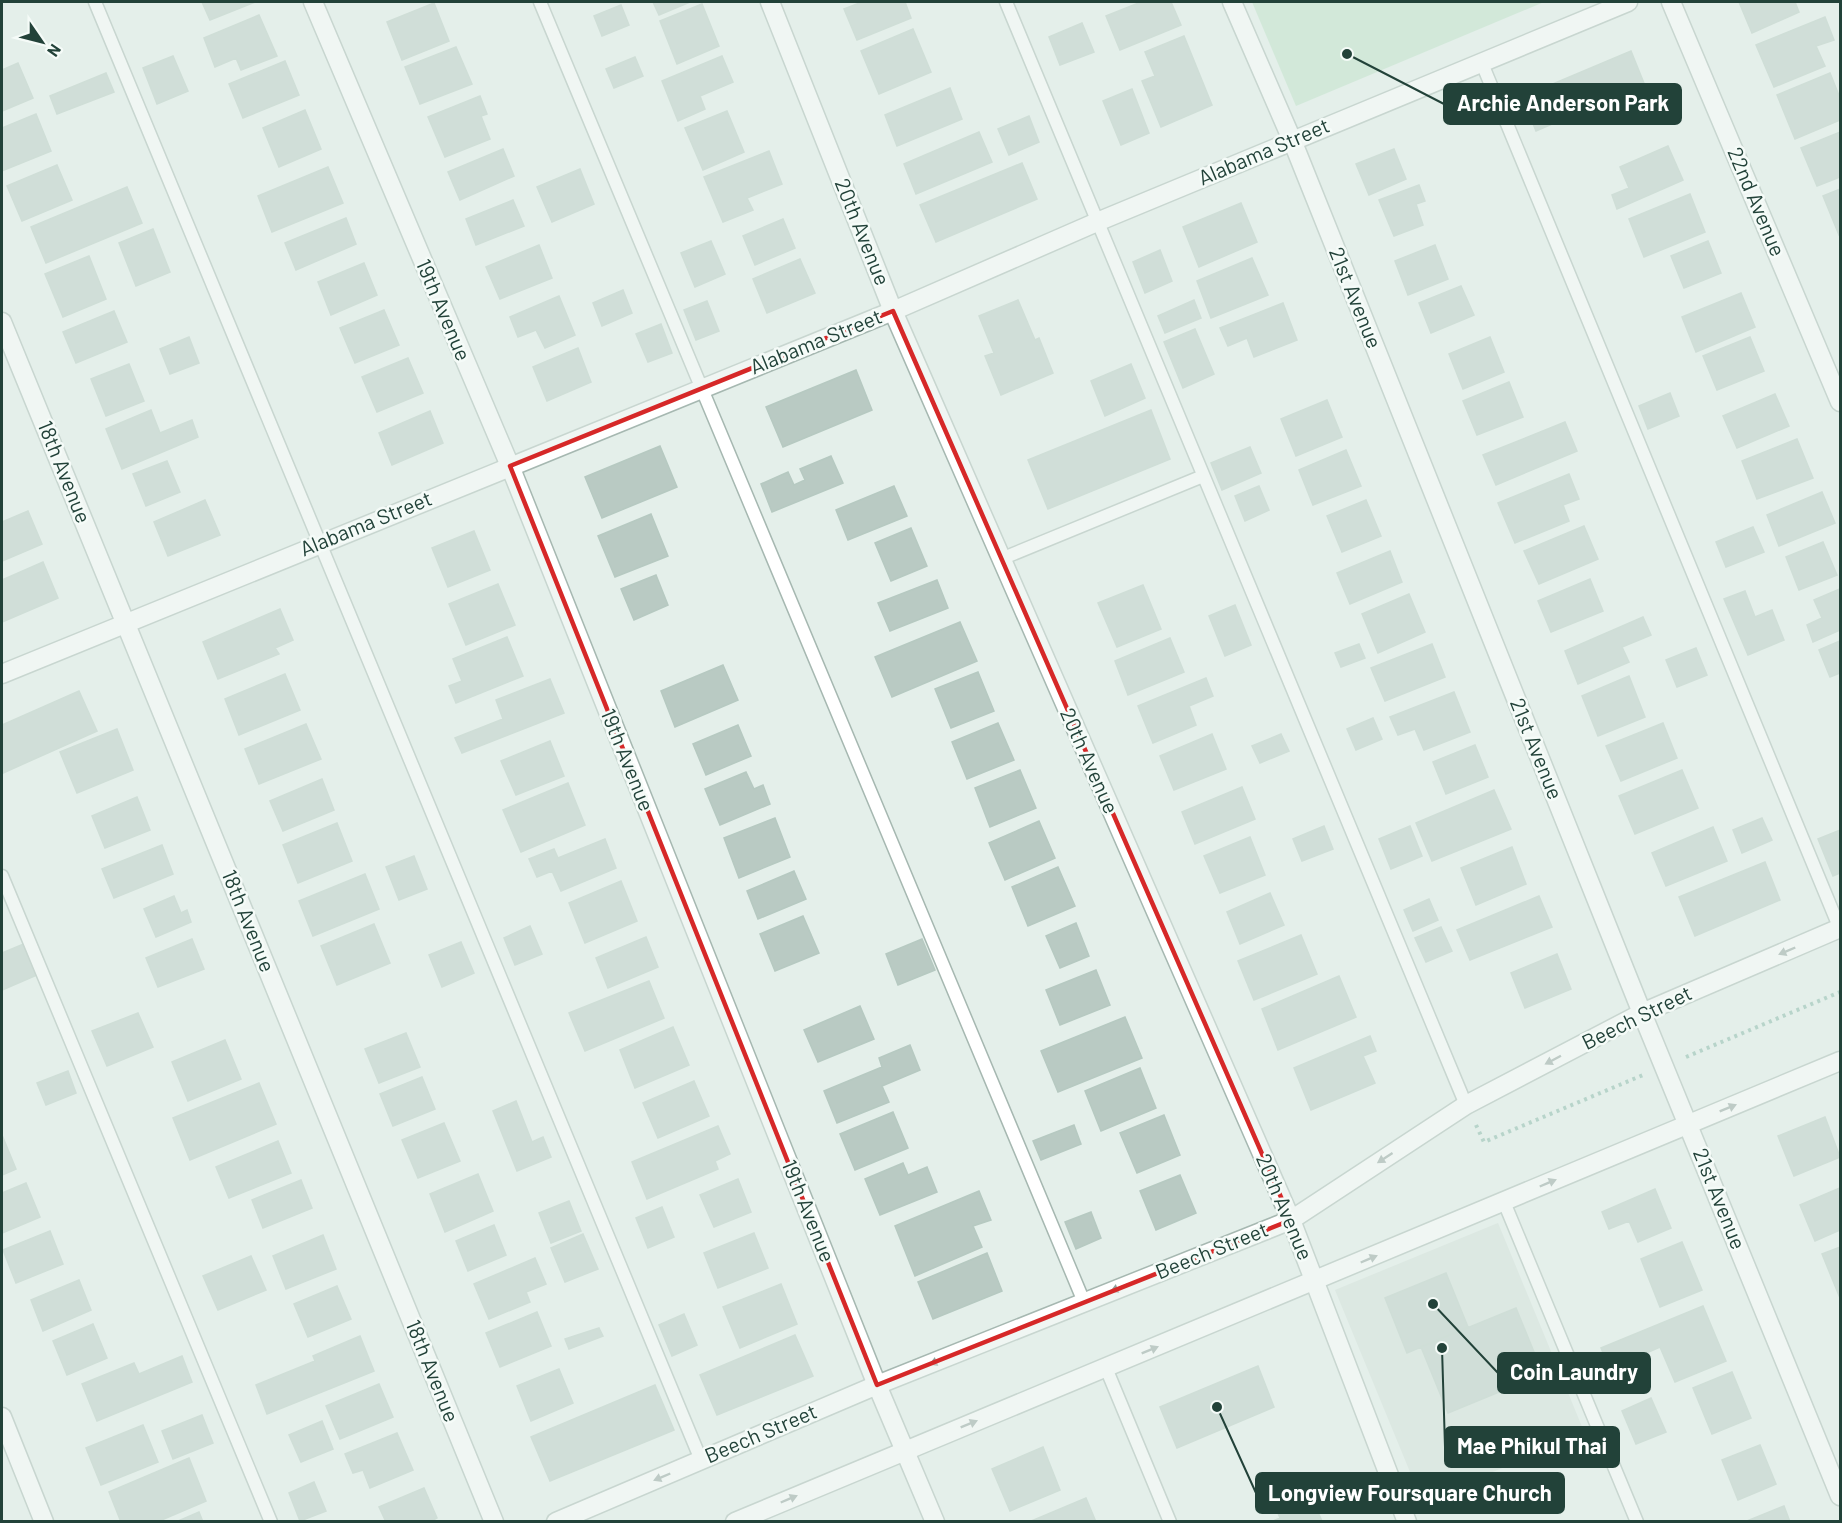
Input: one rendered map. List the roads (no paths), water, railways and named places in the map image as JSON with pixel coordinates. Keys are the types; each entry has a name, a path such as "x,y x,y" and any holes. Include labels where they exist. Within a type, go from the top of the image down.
{"street":[{"name":"19th Avenue","path":"313,2 510,466 877,1385 935,1521"},
{"name":"20th Avenue","path":"770,2 893,311 1290,1220 1407,1521"},
{"name":"21st Avenue","path":"1233,2 1292,140 1642,1013 1840,1496"},
{"name":"Alabama Street","path":"2,674 321,542 893,311 1292,140 1628,2"},
{"name":"22nd Avenue","path":"1671,2 1840,402"},
{"name":"18th Avenue","path":"2,322 494,1521"},
{"name":"Beech Street","path":"556,1521 877,1385 1290,1220 1466,1105 1642,1013 1840,928"},
{"path":"735,1521 1315,1282 1840,1061"},
{"path":"2,1417 44,1521"}],"lane":[{"path":"95,2 701,1460"},
{"path":"540,2 1084,1302"},
{"path":"1006,2 1466,1105"},
{"path":"1481,61 1840,928"},
{"path":"1001,560 1203,476"},
{"path":"2,876 271,1521"},
{"path":"1504,1202 1637,1521"},
{"path":"1106,1368 1170,1521"}],"place":[{"name":"Archie Anderson Park","path":"1347,54"},
{"name":"Coin Laundry","path":"1433,1304"},
{"name":"Mae Phikul Thai","path":"1442,1348"},
{"name":"Longview Foursquare Church","path":"1217,1407"}]}
